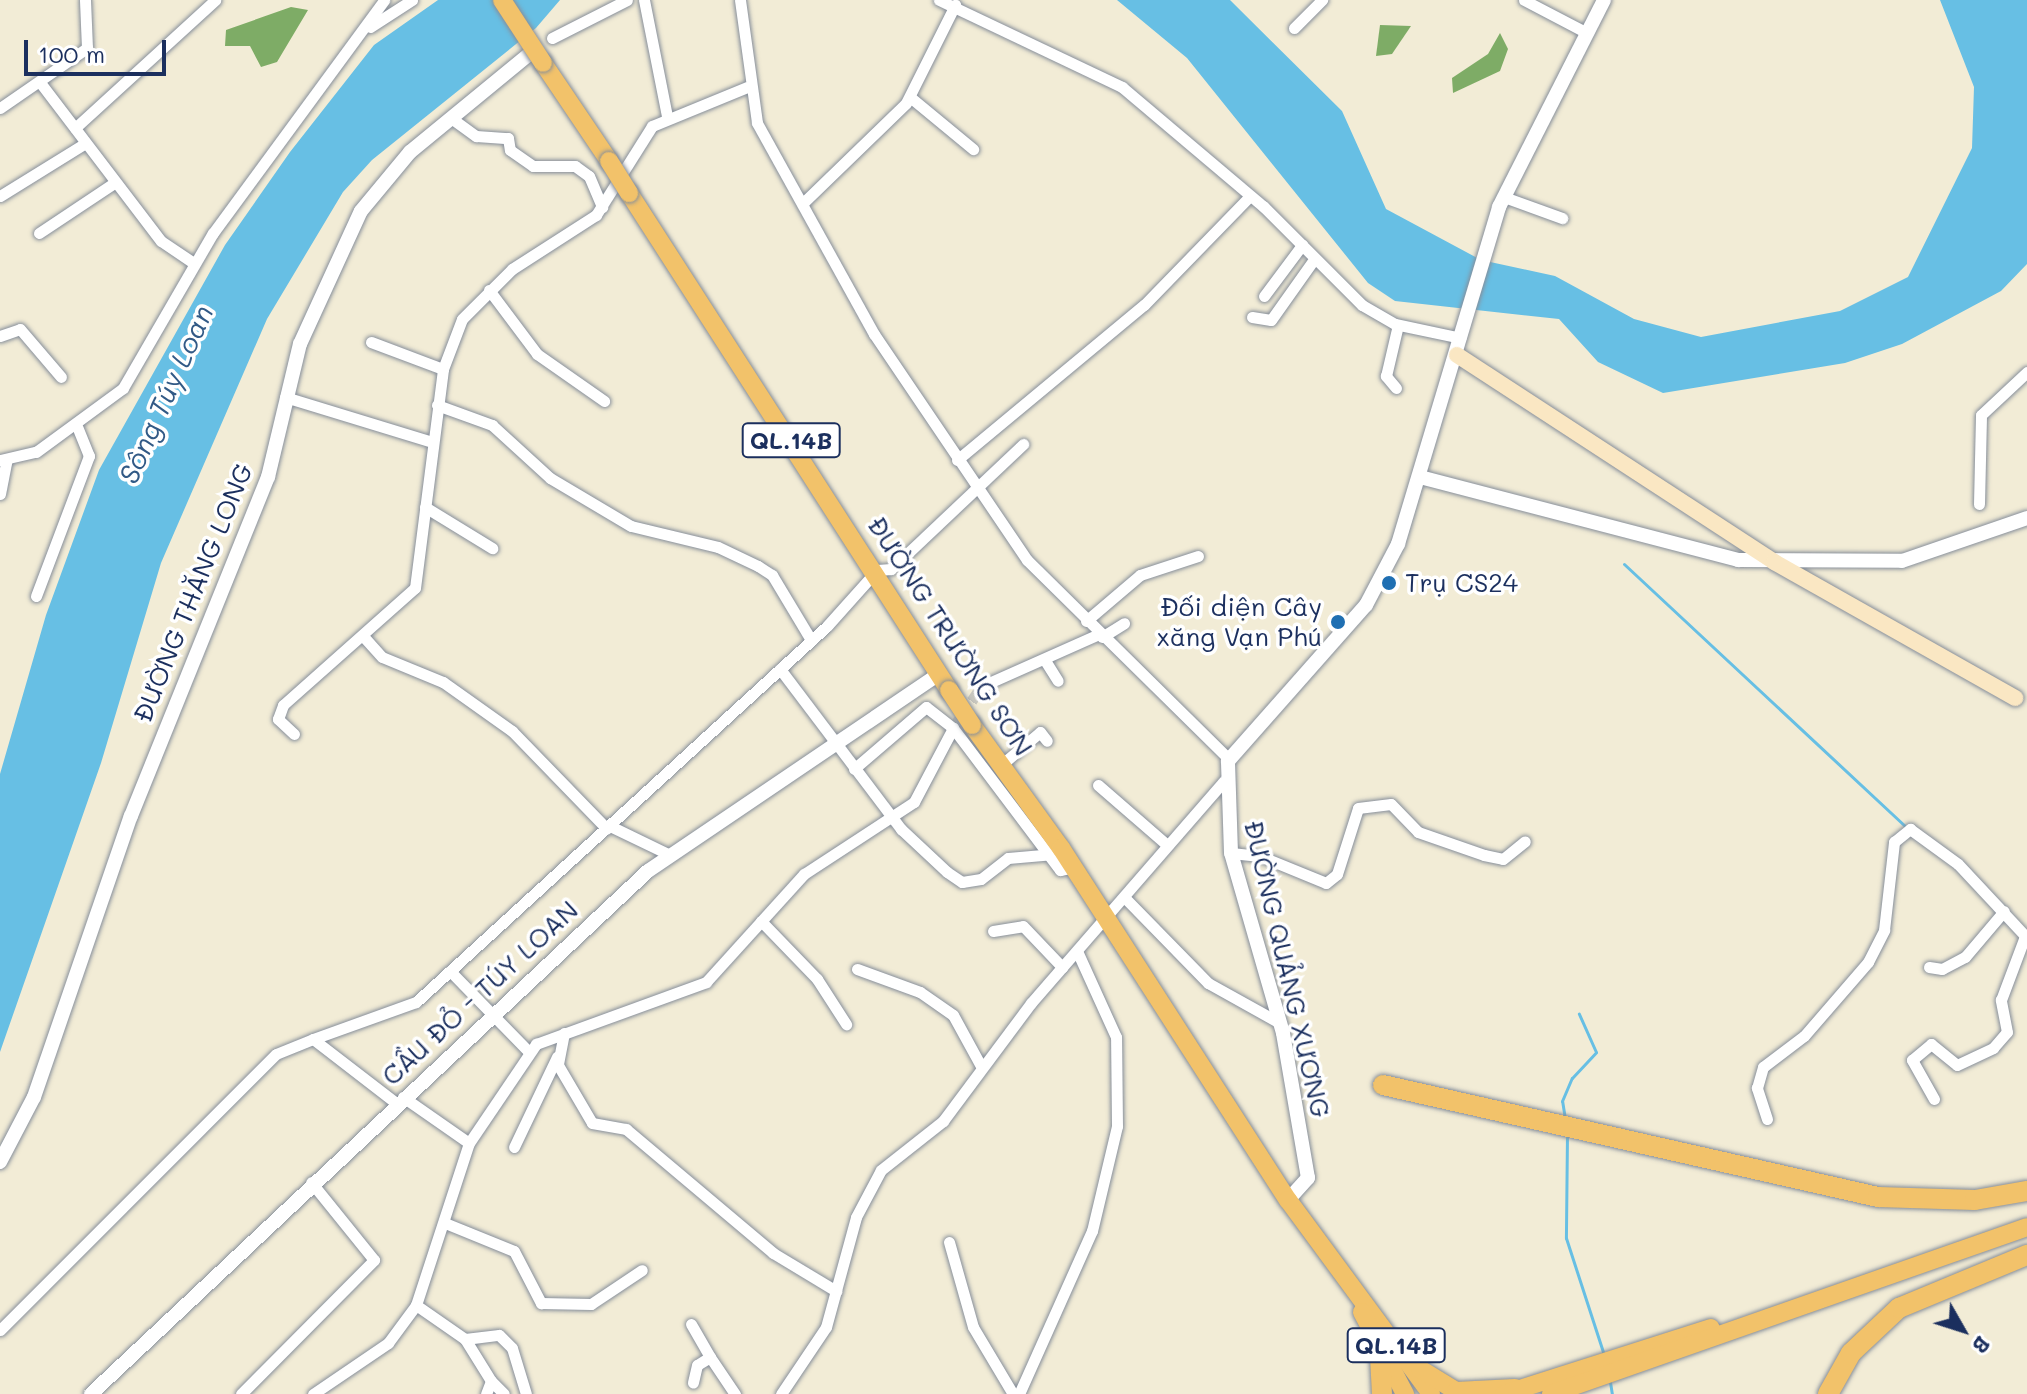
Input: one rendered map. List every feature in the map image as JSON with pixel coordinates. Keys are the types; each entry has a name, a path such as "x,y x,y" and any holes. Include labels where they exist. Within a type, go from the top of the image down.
{"highway":[{"name":"ĐƯỜNG TRƯỜNG SƠN","path":"502,0 536,59 609,161 877,570 972,725 1074,867 1288,1200 1357,1298 1388,1351 1405,1394"},
{"path":"1387,1086 1599,1137 1878,1197 1975,1200 2027,1191"},
{"path":"1504,1394 1552,1387 2027,1227"},
{"path":"1828,1394 1851,1353 1899,1308 2027,1255"},
{"name":"ĐƯỜNG TRƯỜNG SƠN","path":"1388,1351 1431,1394"},
{"path":"1382,1394 1388,1351 1456,1391 1552,1387"}],"main road":[{"path":"1461,341 1774,562 1973,679 2023,701"}],"street":[{"path":"0,108 42,85 87,48 85,0"},
{"path":"75,128 215,0"},
{"path":"0,494 3,461 77,427 123,388 194,263 370,27 384,0"},
{"path":"370,27 412,0"},
{"path":"644,0 667,116"},
{"path":"740,0 747,87 757,123 804,202 874,334 974,488 1086,621 1229,759"},
{"path":"939,0 1122,87 1250,196 1302,245 1312,262 1398,325 1461,341"},
{"path":"1294,28 1322,0"},
{"path":"1524,0 1587,33"},
{"path":"1562,218 1504,197 1604,0"},
{"path":"552,38 622,1"},
{"path":"804,202 910,97 955,5"},
{"name":"ĐƯỜNG THĂNG LONG","path":"0,1162 43,1073 131,816 268,477 300,344 361,211 410,152 451,118 536,59"},
{"path":"42,85 161,241 194,263"},
{"path":"294,734 278,719 283,705 415,588 443,369 462,319 489,290 602,207 634,148 667,116 747,87"},
{"path":"910,97 973,149"},
{"path":"451,118 476,136 508,138 510,150 533,166 575,166 589,176 602,207"},
{"path":"0,196 84,144"},
{"path":"39,233 114,183"},
{"path":"957,460 1144,305 1250,196"},
{"name":"ĐƯỜNG QUẢNG XƯƠNG","path":"1288,1200 1308,1178 1280,1023 1231,853 1224,781 1229,759 1366,605 1398,544 1461,341 1483,257 1504,197"},
{"path":"1264,296 1302,245"},
{"path":"1252,317 1271,320 1312,262"},
{"path":"489,290 537,354 604,401"},
{"path":"1396,388 1386,376 1398,325"},
{"path":"0,336 20,329 61,377"},
{"path":"371,342 443,369"},
{"path":"1979,504 1981,415 2027,372"},
{"path":"285,397 432,442"},
{"path":"437,405 492,425 550,478 631,526 718,547 758,566 772,575 811,640"},
{"path":"36,596 89,456 77,427"},
{"path":"0,1330 276,1054 416,1002 811,640 877,570 888,572 1023,444"},
{"path":"1420,477 1651,543 1774,562 1902,561 2027,518"},
{"path":"425,507 492,548"},
{"path":"1086,621 1140,575 1198,556"},
{"path":"982,686 1046,662 1124,623"},
{"path":"363,636 382,657 443,682 512,731 608,827 670,855"},
{"path":"1046,662 1058,681"},
{"path":"780,669 894,819 962,882 981,879 1008,858 1054,854"},
{"name":"CẦU ĐỎ - TÚY LOAN","path":"91,1394 399,1100 670,855 834,743 944,682"},
{"path":"854,769 926,707 953,728 1054,854 1064,873 1074,867"},
{"path":"313,1394 388,1343 416,1305 469,1143 529,1052 564,1033 706,982 804,874 894,819 922,792 953,728"},
{"path":"1001,765 1040,732 1047,741"},
{"path":"781,1394 826,1327 860,1208 881,1170 943,1121 1062,967 1107,919 1224,781"},
{"path":"1098,785 1167,845"},
{"path":"1231,853 1330,882 1358,808 1391,804 1418,832 1484,855 1503,859 1525,841"},
{"path":"1767,1119 1757,1088 1763,1067 1845,993 1884,930 1894,842 1917,829 2004,911 2026,937 2001,1000 2007,1032 1993,1048 1957,1065 1931,1044 1912,1060 1934,1099"},
{"path":"1125,898 1208,983 1280,1023"},
{"path":"1929,967 1942,969 1965,957 2004,911"},
{"path":"761,921 817,979 846,1024"},
{"path":"993,931 1023,926 1062,967"},
{"path":"1019,1394 1092,1231 1117,1126 1116,1037 1077,951"},
{"path":"857,969 920,992 953,1015 982,1068"},
{"path":"450,971 490,1016 529,1052"},
{"path":"564,1033 558,1065 592,1123 626,1129 773,1253 836,1291"},
{"path":"313,1039 399,1100 469,1143"},
{"path":"514,1147 559,1053"},
{"path":"241,1394 374,1260 311,1182"},
{"path":"445,1223 514,1251 541,1303 591,1304 642,1270"},
{"path":"949,1242 973,1327 1013,1394"},
{"path":"416,1305 465,1339 491,1381 504,1394"},
{"path":"691,1324 735,1394"},
{"path":"465,1339 499,1335 505,1341 526,1394"},
{"path":"693,1383 697,1365 710,1357"},
{"path":"486,1394 491,1381"}],"green space":[{"path":"291,7 308,10 277,62 261,67 250,46 225,46 226,30"},
{"path":"1380,25 1411,26 1392,54 1376,56"},
{"path":"1500,33 1508,49 1500,71 1453,93 1452,78 1488,54"}],"water":[{"name":"Sông Túy Loan","path":"438,0 560,0 536,28 372,160 343,192 267,319 161,563 101,763 0,1052 0,774 46,615 99,470 225,245 290,152 374,45"},
{"path":"1117,0 1230,0 1342,111 1386,209 1481,260 1555,276 1634,319 1701,337 1840,311 1908,277 1972,148 1974,87 1940,0 2027,0 2027,264 2001,291 1902,344 1845,363 1663,393 1598,362 1559,319 1395,301 1368,283 1187,58"}],"waterway":[{"path":"1624,564 1906,827"},
{"path":"1565,1119 1562,1101 1572,1078 1596,1052 1579,1014"},
{"path":"1567,1134 1566,1238 1604,1355"},
{"path":"1610,1382 1612,1394"}],"tunnel":[{"path":"953,728 982,686"}],"place":[{"name":"Trụ CS24","path":"1389,583"},
{"name":"Đối diện Cây xăng Vạn Phú","path":"1338,622"}]}
